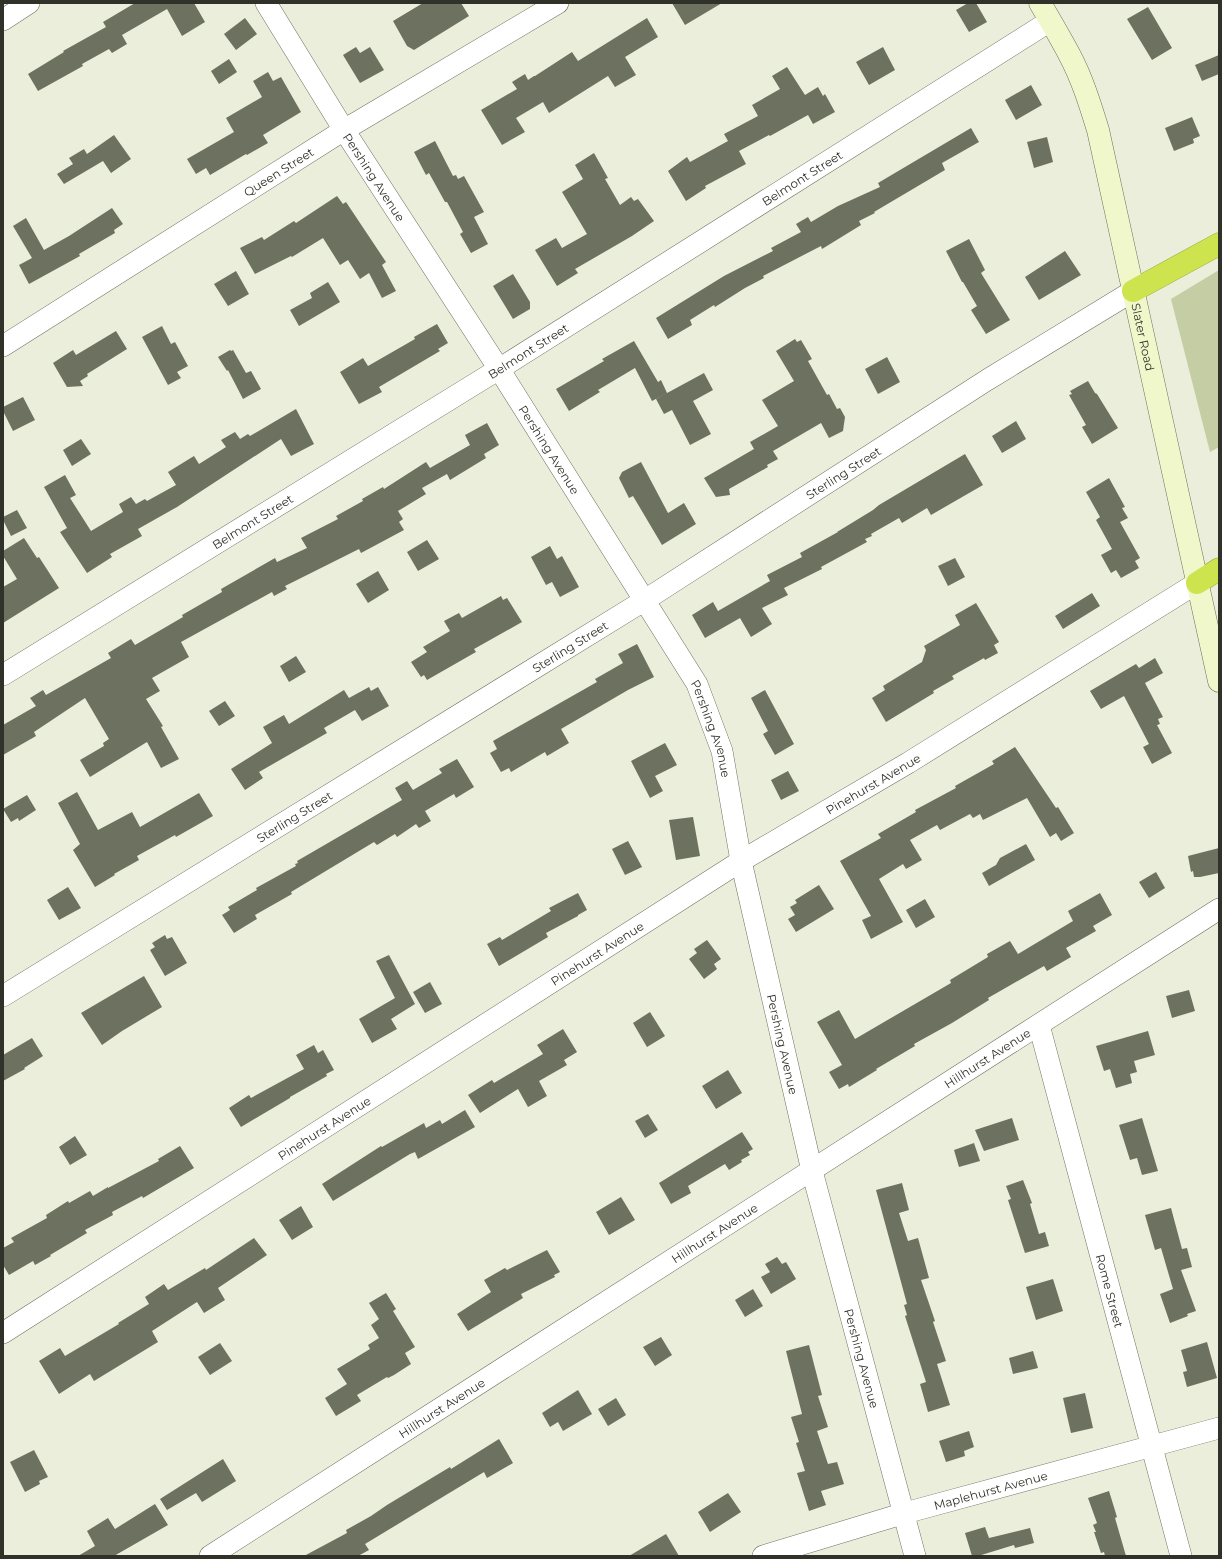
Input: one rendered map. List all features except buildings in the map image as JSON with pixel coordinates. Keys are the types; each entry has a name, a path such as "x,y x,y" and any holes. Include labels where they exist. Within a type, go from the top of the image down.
{"highway":[{"path":"1133,291 1219,244"},
{"path":"1197,582 1219,569"}],"main road":[{"name":"Slater Road","path":"1045,12 1076,69 1093,114 1219,681"}],"street":[{"path":"3,20 29,3"},
{"name":"Pershing Avenue","path":"266,3 344,130 499,369 697,684 722,751 741,861 812,1170 905,1513 915,1556"},
{"name":"Queen Street","path":"3,346 344,130 558,3"},
{"name":"Belmont Street","path":"3,675 499,369 1045,12"},
{"name":"Sterling Street","path":"3,996 645,600 987,380 1133,291"},
{"name":"Pinehurst Avenue","path":"3,1333 741,861 908,763 1197,582"},
{"name":"Hillhurst Avenue","path":"210,1556 1219,909"},
{"name":"Rome Street","path":"1039,1025 1181,1556"},
{"name":"Maplehurst Avenue","path":"762,1556 905,1513 1219,1428"}],"green space":[{"path":"1219,270 1219,447 1210,452 1171,299"}]}
